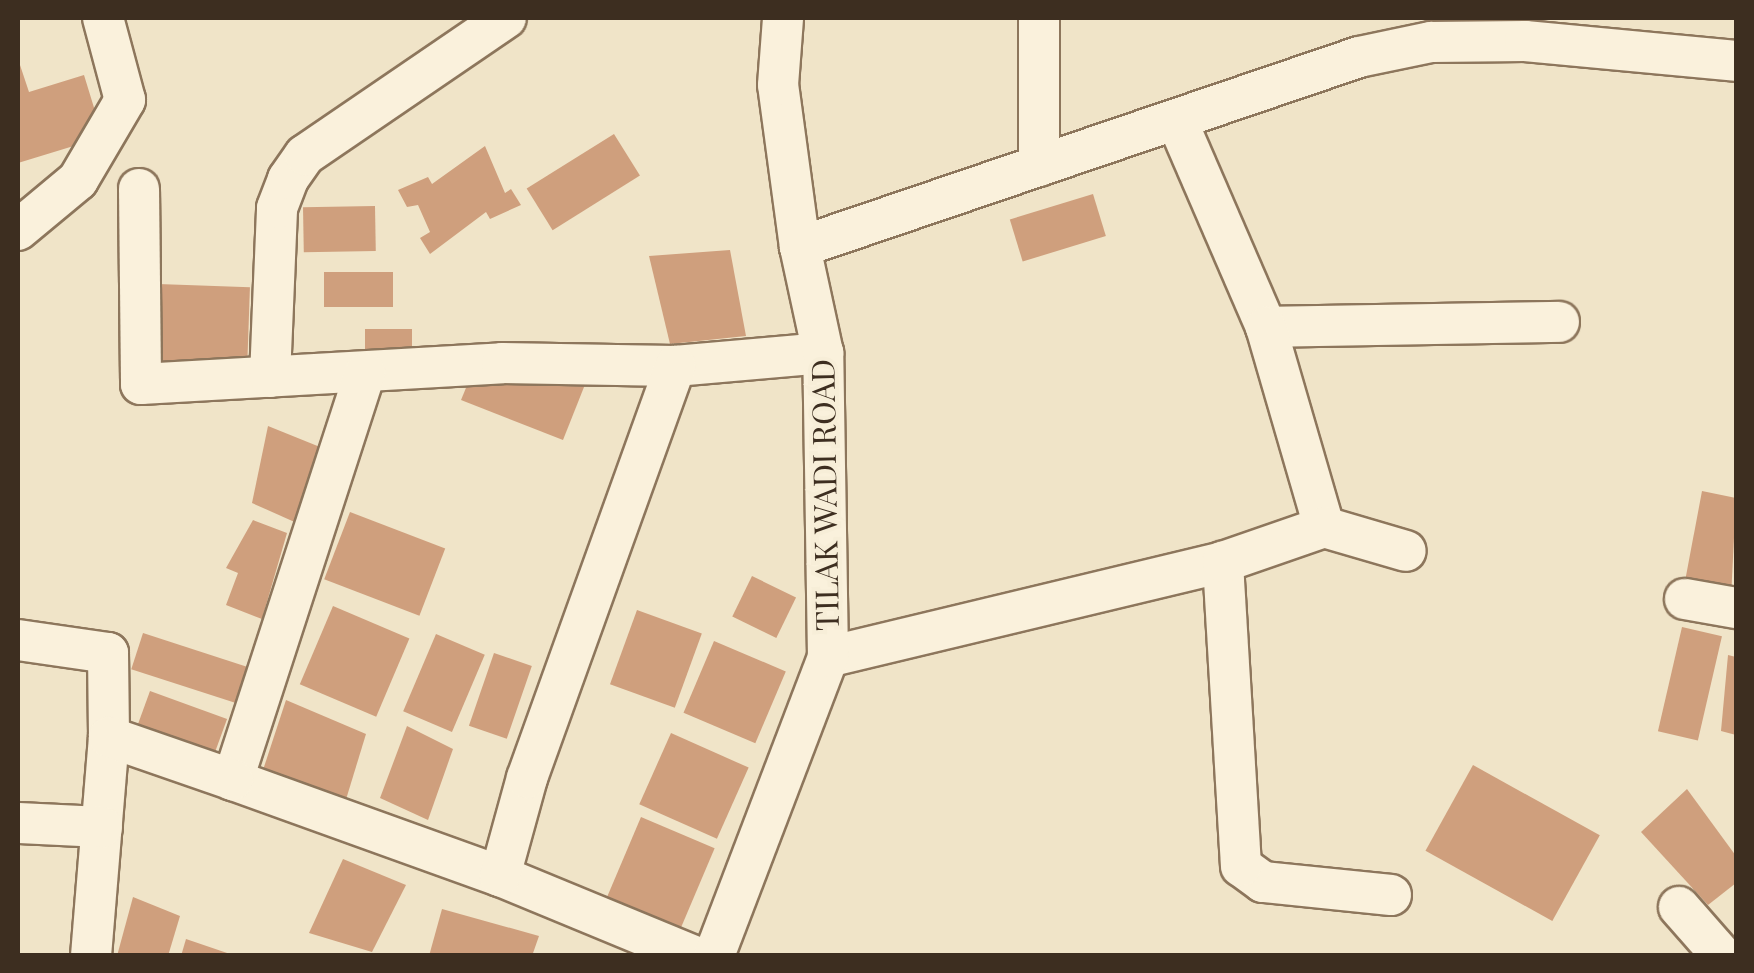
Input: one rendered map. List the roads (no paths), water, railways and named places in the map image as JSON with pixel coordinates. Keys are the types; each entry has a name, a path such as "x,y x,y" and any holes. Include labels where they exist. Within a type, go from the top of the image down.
{"street":[{"path":"18,230 78,180 125,100 103,18"},
{"path":"270,377 277,208 288,179 306,155 506,18"},
{"name":"TILAK WADI ROAD","path":"714,956 828,657 823,353 800,247 778,85 783,18"},
{"path":"1039,18 1039,166"},
{"path":"800,247 1358,58 1431,42 1602,33 1736,61"},
{"path":"1178,121 1266,327 1324,527"},
{"path":"139,189 140,384 524,362 675,366 823,353"},
{"path":"1266,327 1559,322"},
{"path":"500,876 527,778 675,366"},
{"path":"233,780 366,373"},
{"path":"828,657 1223,562 1324,527 1406,551"},
{"path":"1223,562 1241,866 1263,882 1391,895"},
{"path":"1686,600 1736,608"},
{"path":"18,640 108,653 109,737 91,956"},
{"path":"109,737 500,876 694,956"},
{"path":"18,822 102,826"},
{"path":"1679,907 1722,956"}]}
